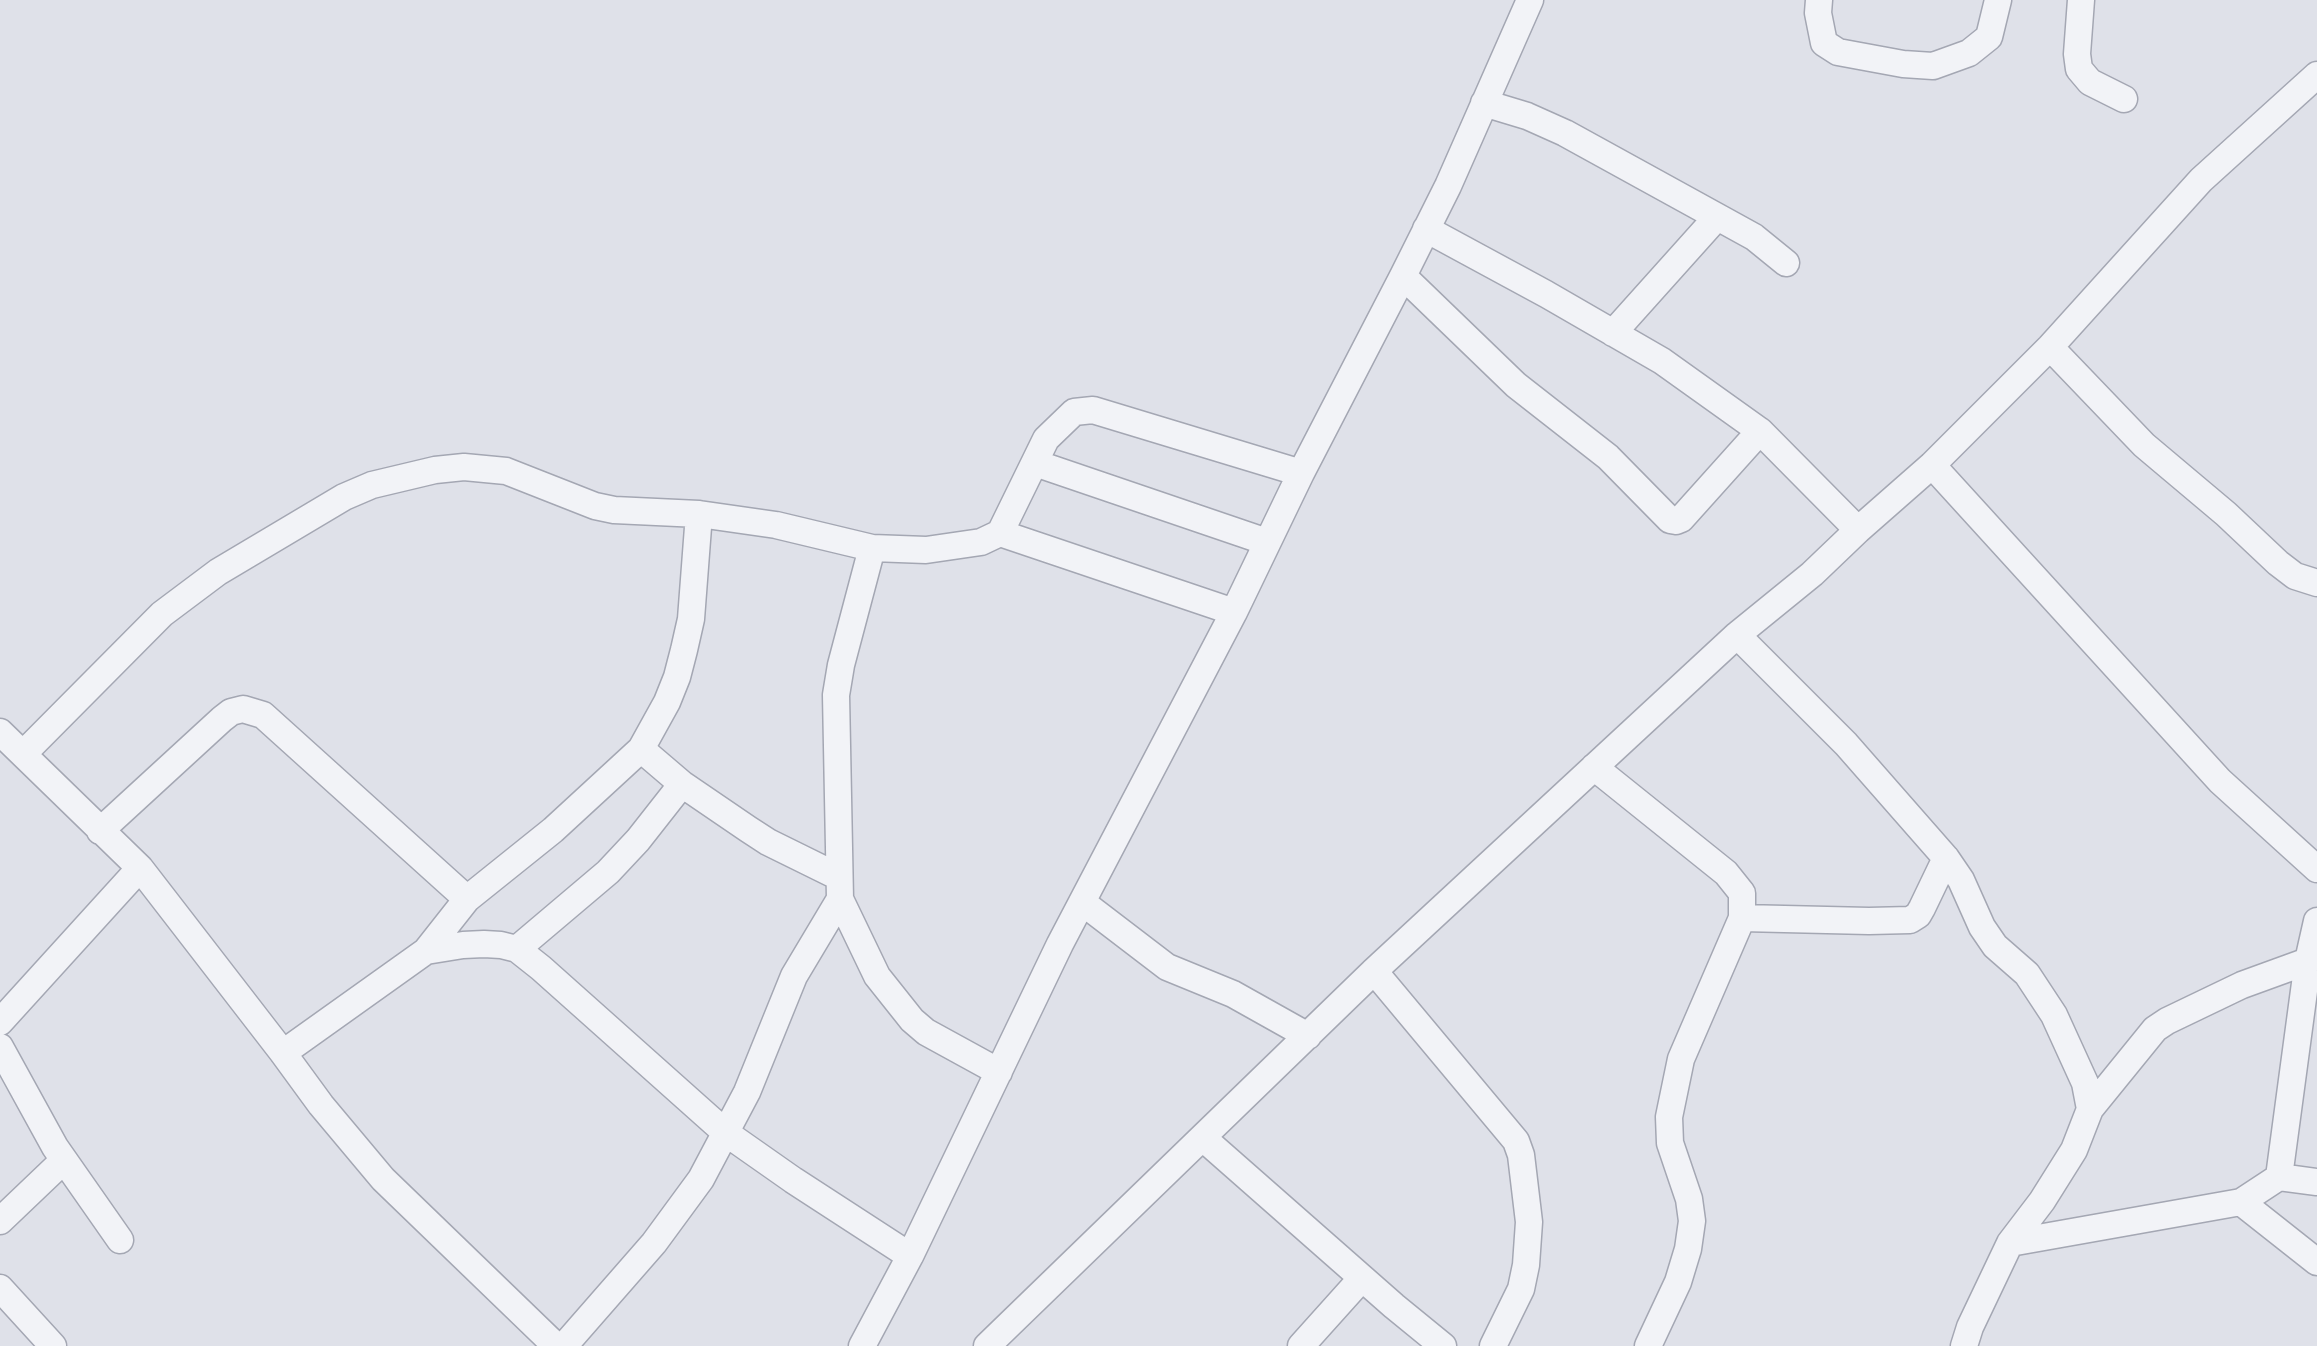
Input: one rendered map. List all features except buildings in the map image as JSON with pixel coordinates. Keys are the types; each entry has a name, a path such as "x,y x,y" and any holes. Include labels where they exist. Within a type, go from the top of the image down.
{"street":[{"path":"862,1346 910,1256 1082,902 1234,612 1301,473 1403,276 1530,0"},
{"path":"1819,0 1818,13 1824,43 1838,52 1903,64 1933,66 1969,53 1989,37 1998,0"},
{"path":"2081,0 2077,54 2080,69 2090,82 2124,99"},
{"path":"987,1346 1374,971 1737,635 1812,574 1932,465 2050,347 2201,180 2317,75"},
{"path":"1484,103 1527,116 1565,133 1754,237 1786,263"},
{"path":"1614,333 1717,217"},
{"path":"1426,229 1662,360 1760,431 1858,530"},
{"path":"1403,276 1516,385 1608,457 1670,520 1681,519 1760,431"},
{"path":"2050,347 2144,445 2226,513 2295,576 2317,583"},
{"path":"23,754 162,614 189,592 321,509 372,485 435,470 464,467 506,471 595,506 614,510 699,514 776,525 872,548 943,549 981,542 1000,533 1046,439 1074,412 1093,410 1301,473"},
{"path":"1035,463 1267,542"},
{"path":"1932,465 2212,772 2317,869"},
{"path":"283,1053 426,951 467,899 553,830 641,749 667,702 684,650 691,619 699,514"},
{"path":"1000,533 1234,612"},
{"path":"872,548 841,665 836,695 840,888 877,976 912,1020 926,1032 999,1072"},
{"path":"1737,635 1846,744 1946,858 1961,880 1969,902 1988,937 2027,974 2054,1015 2085,1083 2090,1109"},
{"path":"100,831 222,719 231,712 243,709 263,715 467,899"},
{"path":"0,732 140,868 329,1116 383,1179 556,1346"},
{"path":"641,749 682,784 840,888"},
{"path":"1594,767 1727,873 1742,893 1742,918 1681,1059 1669,1117 1670,1143 1689,1199 1692,1221 1688,1249 1678,1282 1648,1346"},
{"path":"517,949 608,872 638,840 682,784"},
{"path":"1742,918 1910,920 1918,915 1946,858"},
{"path":"0,1022 140,868"},
{"path":"564,1346 654,1243 701,1179 747,1093 794,976 840,888"},
{"path":"1082,902 1167,967 1233,994 1307,1036"},
{"path":"2278,1177 2308,961 2317,921"},
{"path":"426,951 484,944 517,949 726,1133 813,1194 910,1256"},
{"path":"1964,1346 1970,1327 2010,1243 2042,1201 2074,1150 2090,1109 2155,1030 2167,1021 2242,985 2308,961"},
{"path":"1374,971 1516,1141 1521,1155 1529,1222 1526,1265 1521,1289 1493,1346"},
{"path":"0,1046 64,1160 120,1240"},
{"path":"1203,1138 1443,1346"},
{"path":"0,1221 64,1160"},
{"path":"2010,1243 2241,1202 2278,1177 2317,1182"},
{"path":"2241,1202 2317,1262"},
{"path":"1301,1346 1362,1278"},
{"path":"0,1288 53,1346"}]}
